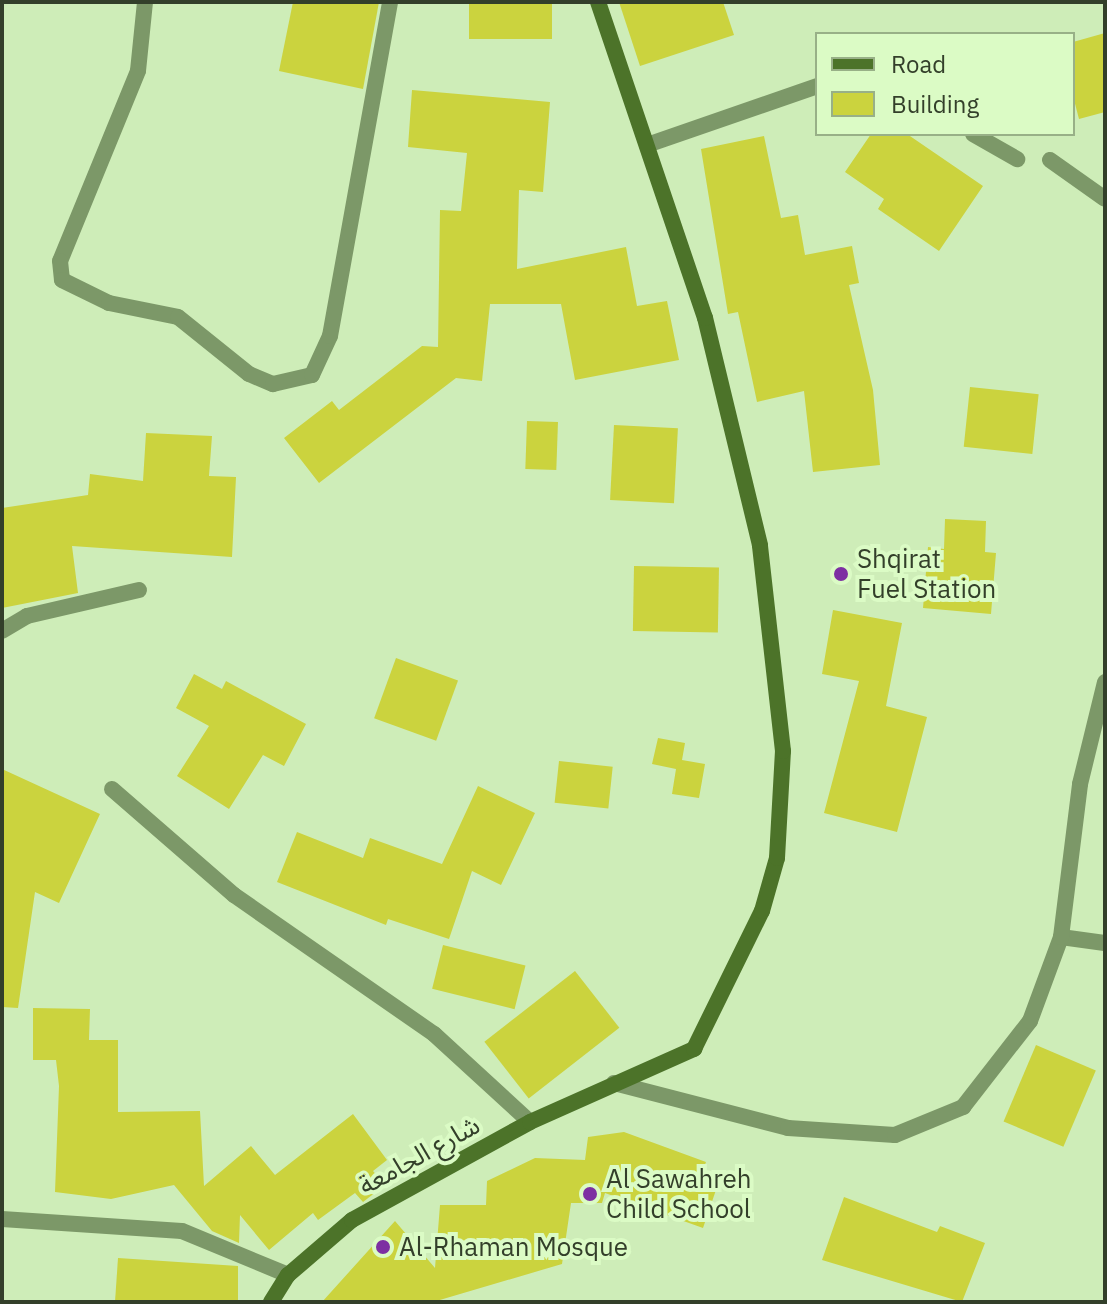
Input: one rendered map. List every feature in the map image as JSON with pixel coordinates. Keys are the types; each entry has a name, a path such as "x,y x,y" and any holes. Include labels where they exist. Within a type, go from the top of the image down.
{"main road":[{"name":"شارع الجامعة","path":"271,1302 288,1275 352,1220 530,1122 694,1049 762,911 777,858 782,815 783,751 775,646 760,545 705,318 598,2"}],"street":[{"path":"145,2 138,71 103,166 60,261 62,280 109,303 178,317 249,374 273,384 312,375 330,336 390,2"},
{"path":"647,145 815,87"},
{"path":"977,136 1017,159"},
{"path":"1050,160 1105,199"},
{"path":"2,631 27,616 139,590"},
{"path":"614,1083 788,1128 895,1135 963,1107 1030,1021 1061,937 1080,784 1105,682"},
{"path":"112,789 234,895 434,1034 530,1122"},
{"path":"1061,937 1105,943"},
{"path":"2,1219 182,1231 288,1275"}],"building":[{"path":"293,2 379,2 363,89 279,71"},
{"path":"469,2 552,2 552,39 469,39"},
{"path":"619,2 723,2 734,35 640,66"},
{"path":"1105,33 1105,112 1079,119 1075,104 1075,41"},
{"path":"412,90 550,102 543,192 519,190 517,269 626,247 637,306 667,301 679,360 575,380 561,304 490,304 482,381 456,378 319,483 284,438 332,401 339,410 422,346 438,347 440,210 461,211 467,153 408,147"},
{"path":"764,136 781,218 798,215 805,255 852,246 859,283 849,285 873,390 880,465 813,472 804,391 757,402 738,312 728,314 701,149"},
{"path":"870,136 910,136 983,186 939,251 878,209 884,199 845,172"},
{"path":"970,387 1039,394 1032,454 964,447"},
{"path":"527,421 558,422 556,470 525,469"},
{"path":"614,425 678,428 674,503 610,500"},
{"path":"146,433 212,436 209,476 236,477 232,557 72,546 78,593 2,608 2,508 88,495 90,474 143,481"},
{"path":"945,519 986,521 985,552 996,553 991,614 923,608 928,547 944,549"},
{"path":"634,566 719,567 718,632 633,631"},
{"path":"833,610 902,623 886,706 927,717 897,832 824,813 859,681 822,674"},
{"path":"396,658 458,681 436,741 374,718"},
{"path":"194,674 222,689 226,681 306,724 284,766 263,755 229,809 177,776 209,726 176,708"},
{"path":"658,738 685,743 682,760 705,764 699,798 672,794 676,769 652,764"},
{"path":"559,761 613,767 608,808 555,803"},
{"path":"2,769 100,814 59,903 35,892 18,1008 2,1007"},
{"path":"478,786 535,813 501,885 472,871 449,939 388,919 386,925 277,882 297,832 363,858 370,838 442,864"},
{"path":"443,945 525,966 515,1009 432,989"},
{"path":"575,971 619,1028 529,1099 484,1042"},
{"path":"33,1008 90,1009 89,1040 118,1040 118,1112 200,1111 204,1186 251,1146 275,1175 353,1114 387,1160 373,1171 385,1185 363,1202 355,1193 318,1220 313,1213 269,1250 240,1215 239,1243 212,1231 174,1185 111,1199 55,1192 59,1086 56,1060 33,1060"},
{"path":"1036,1045 1096,1070 1063,1147 1004,1121"},
{"path":"624,1132 706,1162 699,1180 717,1187 703,1228 605,1193 602,1203 571,1203 562,1264 433,1302 322,1302 395,1221 435,1268 440,1205 486,1205 487,1181 535,1158 585,1160 588,1137"},
{"path":"844,1197 937,1232 940,1226 985,1243 962,1302 822,1260"},
{"path":"118,1258 238,1266 238,1302 115,1302"}],"place":[{"name":"Shqirat Fuel Station","path":"841,574"},
{"name":"Al Sawahreh Child School","path":"590,1194"},
{"name":"Al-Rhaman Mosque","path":"383,1247"}]}
